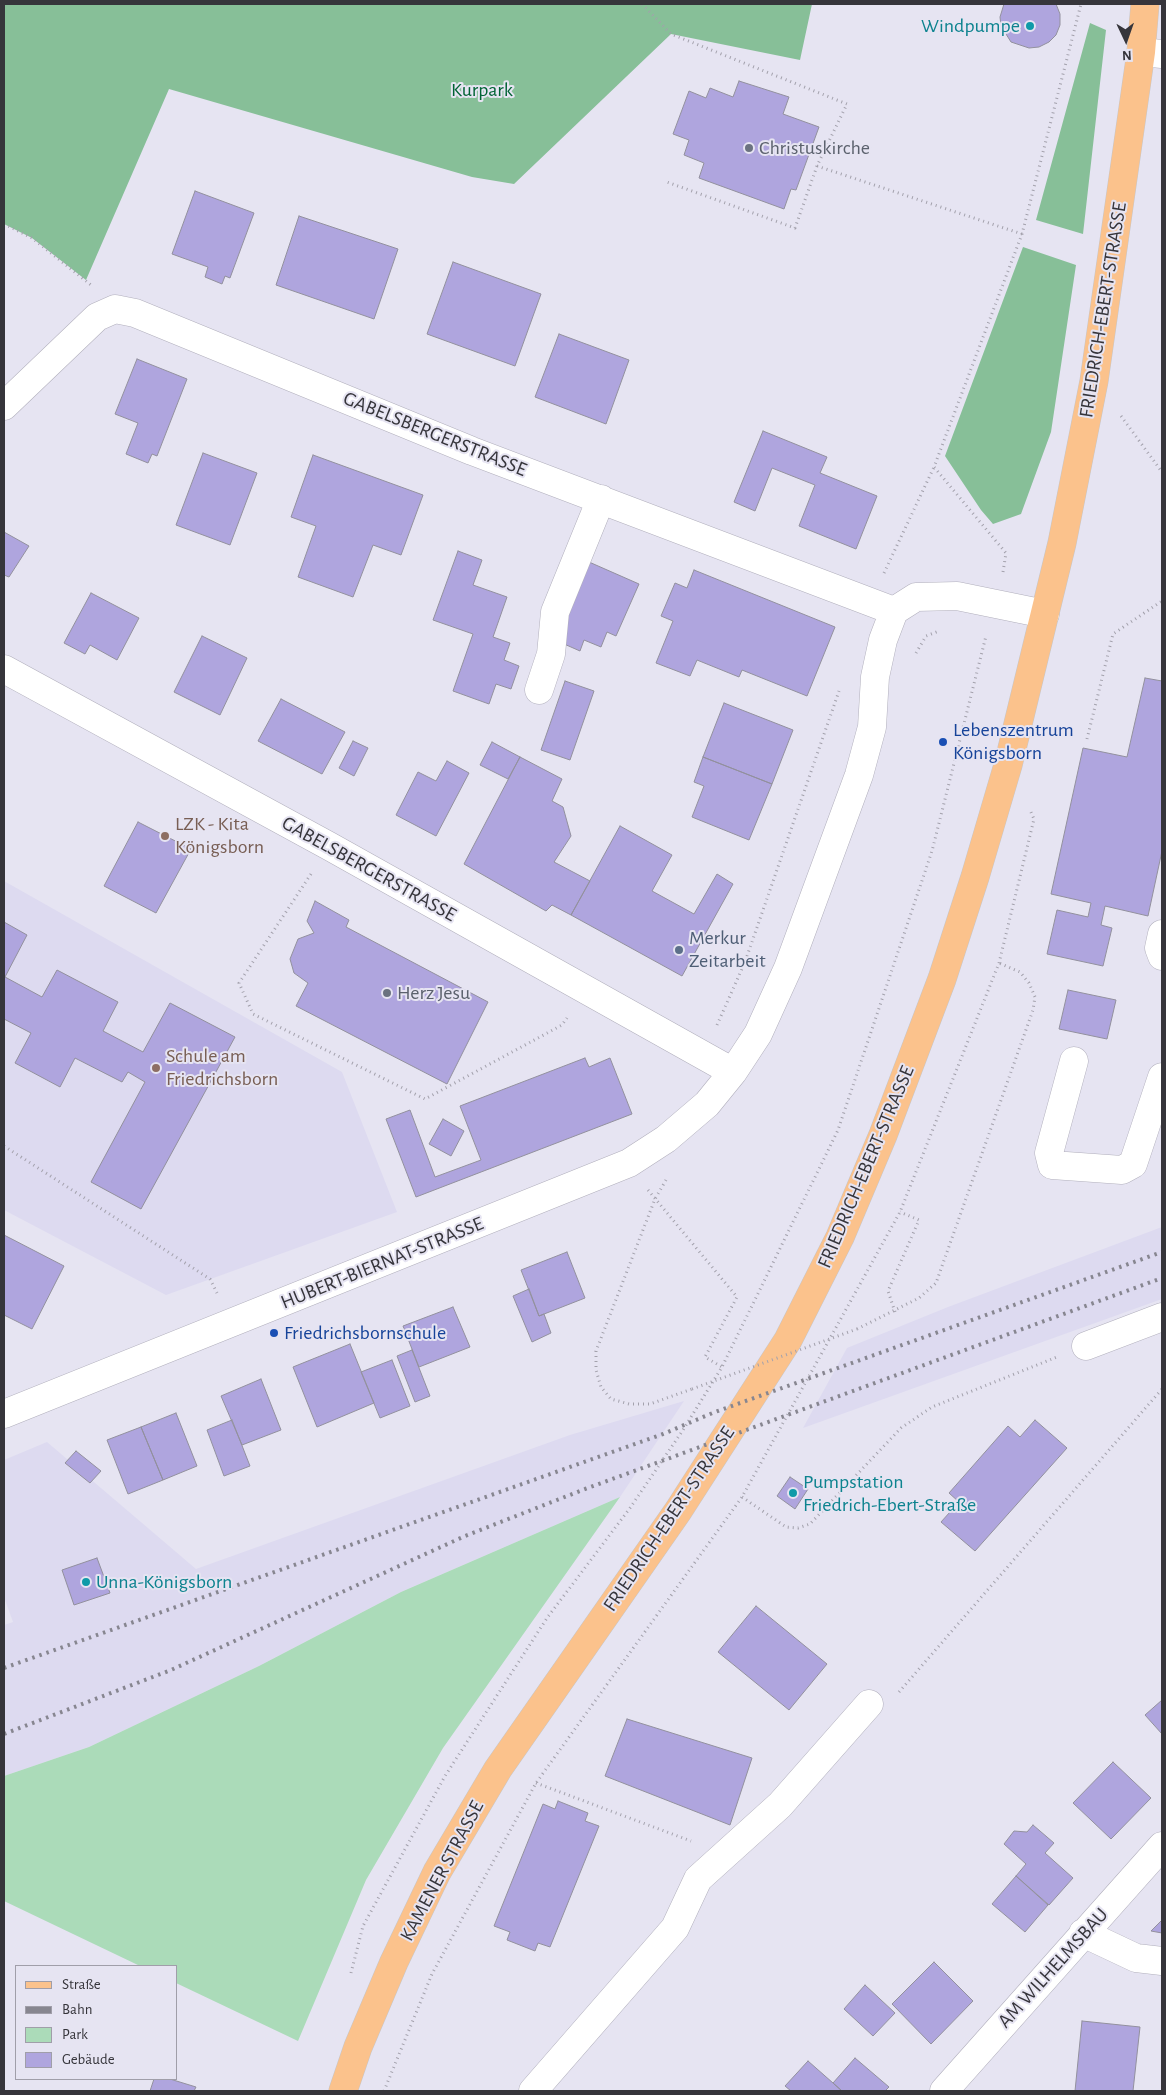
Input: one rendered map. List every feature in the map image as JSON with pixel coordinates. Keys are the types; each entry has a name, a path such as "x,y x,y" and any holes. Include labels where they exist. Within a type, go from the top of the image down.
{"main road":[{"name":"FRIEDRICH-EBERT-STRASSE","path":"569,1665 678,1511 788,1340 840,1237 883,1135 942,979 1008,765 1062,543 1094,381 1152,53 1145,4"},
{"name":"KAMENER STRASSE","path":"343,2091 358,2047 394,1962 436,1872 498,1769 569,1665"}],"street":[{"path":"4,406 97,317 115,309"},
{"name":"GABELSBERGERSTRASSE","path":"115,309 135,312 472,451 882,606"},
{"path":"539,690 551,654 554,612 601,499"},
{"path":"733,1072 758,1034 788,968 859,775 872,727 876,677 883,640 882,606 916,597 957,596 997,602 1045,614"},
{"name":"GABELSBERGERSTRASSE","path":"4,669 329,846 733,1072"},
{"path":"1162,934 1159,948 1162,956"},
{"path":"1074,1061 1049,1153 1052,1165 1122,1170 1133,1164 1162,1077"},
{"name":"HUBERT-BIERNAT-STRASSE","path":"4,1414 629,1163 666,1139 707,1104 733,1072"},
{"path":"1086,1346 1162,1316"},
{"path":"533,2091 675,1928 698,1880 780,1805 869,1704"},
{"name":"AM WILHELMSBAU","path":"944,2091 1162,1846"},
{"path":"1083,1934 1136,1958 1162,1961"}],"path":[{"path":"642,4 671,34 847,104 817,166 795,228 664,181"},
{"path":"882,606 1022,234 1081,4"},
{"path":"817,166 1022,234"},
{"path":"4,224 32,238 86,280 115,309"},
{"path":"1094,381 1162,472"},
{"path":"349,1982 364,1926 445,1776 547,1618 684,1430 722,1367 838,1130 932,851 986,636 997,602 1006,553 934,467"},
{"path":"1087,739 1113,634 1162,601"},
{"path":"733,1072 717,1026 745,962 842,683"},
{"path":"692,1389 857,1329 895,1312 919,1298 936,1283 1033,1010 1035,997 1029,983 1020,972 999,963 1034,819 1008,765"},
{"path":"329,846 239,983 253,1014 425,1100 562,1025 586,989"},
{"path":"4,1146 210,1279 232,1324"},
{"path":"655,1199 737,1297 705,1358 722,1367"},
{"path":"895,1312 888,1291 919,1220 900,1212"},
{"path":"384,2091 432,1974 536,1783 742,1497 786,1527 798,1528 810,1524 901,1428 932,1407 1086,1346"},
{"path":"869,1704 880,1715 1162,1389"},
{"path":"536,1783 727,1855"}],"shaded area":[{"path":"4,881 342,1072 397,1212 166,1295 4,1210"},
{"path":"1162,1227 1162,1299 803,1428 847,1348 948,1307"},
{"path":"684,1401 620,1497 401,1592 259,1666 89,1747 4,1776 4,1625 13,1622 4,1597 4,1460 47,1442 196,1569 570,1435"}],"green space":[{"name":"Kurpark","path":"4,4 812,4 800,60 671,34 514,184 472,177 169,89 86,280 32,238 4,224"},
{"path":"1090,23 1106,30 1083,234 1036,220"},
{"path":"1023,247 1076,265 1051,432 1021,514 993,524 981,510 945,456"},
{"path":"620,1497 443,1748 366,1880 298,2041 178,1984 178,1965 138,1965 4,1901 4,1776 89,1747 259,1666 401,1592"}],"building":[{"name":"Windpumpe","path":"1004,4 1056,4 1060,14 1060,25 1056,35 1049,42 1039,47 1029,48 1011,42 1001,26 1000,17"},
{"name":"Christuskirche","path":"739,81 789,97 783,114 819,127 796,190 791,189 784,209 699,178 704,163 684,155 689,140 673,134 689,91 706,98 710,88 733,97"},
{"path":"195,191 254,213 230,278 225,276 222,284 205,277 208,267 172,254"},
{"path":"299,216 398,249 374,319 276,285"},
{"path":"453,262 541,294 515,366 427,334"},
{"path":"559,334 629,360 606,424 535,397"},
{"path":"137,359 187,379 157,456 152,454 148,463 126,454 138,423 115,414"},
{"path":"763,431 827,457 820,473 877,496 856,549 799,526 815,485 772,468 755,511 734,502"},
{"path":"203,453 257,473 230,545 176,525"},
{"path":"313,455 423,495 401,555 373,545 353,597 298,577 316,526 291,517"},
{"path":"4,532 29,546 9,577 4,575"},
{"path":"458,551 482,560 473,585 507,597 493,637 510,643 504,660 519,666 511,689 496,684 489,704 453,691 473,634 433,620"},
{"path":"589,562 639,584 616,636 607,632 601,647 584,640 580,651 555,640"},
{"path":"694,570 835,627 807,696 742,670 739,677 697,660 690,676 656,663 673,621 661,616 675,583 687,588"},
{"path":"91,593 139,618 117,660 90,645 85,654 64,643"},
{"path":"202,636 247,658 220,715 174,692"},
{"path":"1145,678 1162,681 1162,851 1148,916 1105,906 1101,925 1112,928 1103,966 1047,954 1057,910 1088,917 1091,903 1051,894 1083,748 1127,757"},
{"path":"565,681 594,691 570,760 541,750"},
{"path":"281,699 345,732 322,774 258,741"},
{"path":"724,703 793,730 772,784 703,757"},
{"path":"353,741 368,748 354,776 339,768"},
{"path":"492,742 520,757 508,779 480,765"},
{"path":"520,757 562,779 552,801 563,807 571,836 554,862 590,881 571,915 552,905 546,911 464,864"},
{"path":"703,757 772,784 749,840 692,817 704,786 694,782"},
{"path":"447,761 469,773 436,836 396,815 418,772 436,781"},
{"path":"138,822 191,849 156,913 104,886"},
{"path":"620,826 672,855 652,891 694,914 717,874 733,884 682,976 571,915"},
{"name":"Herz Jesu","path":"315,901 349,920 346,927 488,1002 447,1084 296,1006 308,983 294,973 290,959 298,939 314,933 307,921"},
{"name":"Schule am Friedrichsborn","path":"4,922 27,935 5,977 42,997 57,970 118,1002 103,1031 143,1052 170,1003 235,1037 141,1209 91,1182 145,1082 128,1072 122,1082 75,1058 60,1087 15,1063 31,1033 4,1019"},
{"path":"1068,990 1116,1000 1107,1039 1059,1029"},
{"path":"585,1058 589,1067 610,1058 632,1114 416,1197 386,1119 410,1110 435,1177 481,1160 460,1106"},
{"path":"443,1119 464,1131 451,1156 429,1144"},
{"path":"4,1235 64,1266 32,1329 4,1315"},
{"path":"567,1252 585,1298 539,1316 521,1270"},
{"path":"529,1289 539,1316 544,1314 551,1333 532,1342 513,1296"},
{"path":"453,1307 470,1347 419,1367 403,1326"},
{"path":"350,1344 374,1403 317,1427 293,1367"},
{"path":"412,1350 430,1396 415,1402 397,1356"},
{"path":"392,1360 410,1406 380,1418 361,1372"},
{"path":"261,1379 281,1430 242,1445 221,1396"},
{"path":"176,1413 197,1466 163,1480 141,1427"},
{"path":"232,1420 250,1466 224,1476 207,1430"},
{"path":"1035,1420 1067,1448 975,1551 941,1522 959,1502 949,1493 1008,1426 1020,1437"},
{"path":"141,1427 163,1480 128,1494 107,1440"},
{"path":"76,1451 101,1471 90,1483 65,1463"},
{"name":"Pumpstation Friedrich-Ebert-Straße","path":"790,1477 808,1489 795,1509 777,1496"},
{"name":"Unna-Königsborn","path":"97,1558 110,1593 74,1605 62,1570"},
{"path":"756,1606 827,1664 789,1710 718,1652"},
{"path":"1162,1700 1162,1734 1145,1715"},
{"path":"627,1719 752,1758 730,1825 605,1776"},
{"path":"1113,1762 1151,1798 1111,1839 1073,1803"},
{"path":"558,1801 588,1813 585,1821 599,1826 550,1947 538,1943 535,1951 507,1940 510,1932 494,1926 543,1804 555,1809"},
{"path":"1033,1825 1054,1843 1045,1853 1073,1878 1049,1905 1016,1876 1026,1864 1004,1844 1014,1831 1027,1832"},
{"path":"1016,1876 1048,1905 1025,1932 992,1904"},
{"path":"1162,1920 1162,1933 1151,1931"},
{"path":"934,1962 973,2001 931,2044 892,2004"},
{"path":"865,1985 895,2013 873,2036 844,2009"},
{"path":"1082,2021 1140,2027 1133,2091 1075,2091"},
{"path":"855,2058 889,2087 885,2091 842,2091 833,2083"},
{"path":"808,2061 842,2091 791,2091 785,2086"},
{"path":"154,2080 173,2080 196,2087 194,2091 150,2091"}],"railway":[{"path":"4,1668 663,1434 715,1412 1162,1252"},
{"path":"4,1734 171,1670 465,1536 585,1489 1162,1278"}],"place":[{"name":"Windpumpe","path":"1030,26"},
{"name":"Christuskirche","path":"749,148"},
{"name":"Lebenszentrum Königsborn","path":"943,742"},
{"name":"LZK - Kita Königsborn","path":"165,836"},
{"name":"Merkur Zeitarbeit","path":"679,950"},
{"name":"Herz Jesu","path":"387,993"},
{"name":"Schule am Friedrichsborn","path":"156,1068"},
{"name":"Friedrichsbornschule","path":"274,1333"},
{"name":"Pumpstation Friedrich-Ebert-Straße","path":"793,1493"},
{"name":"Unna-Königsborn","path":"86,1582"}]}
